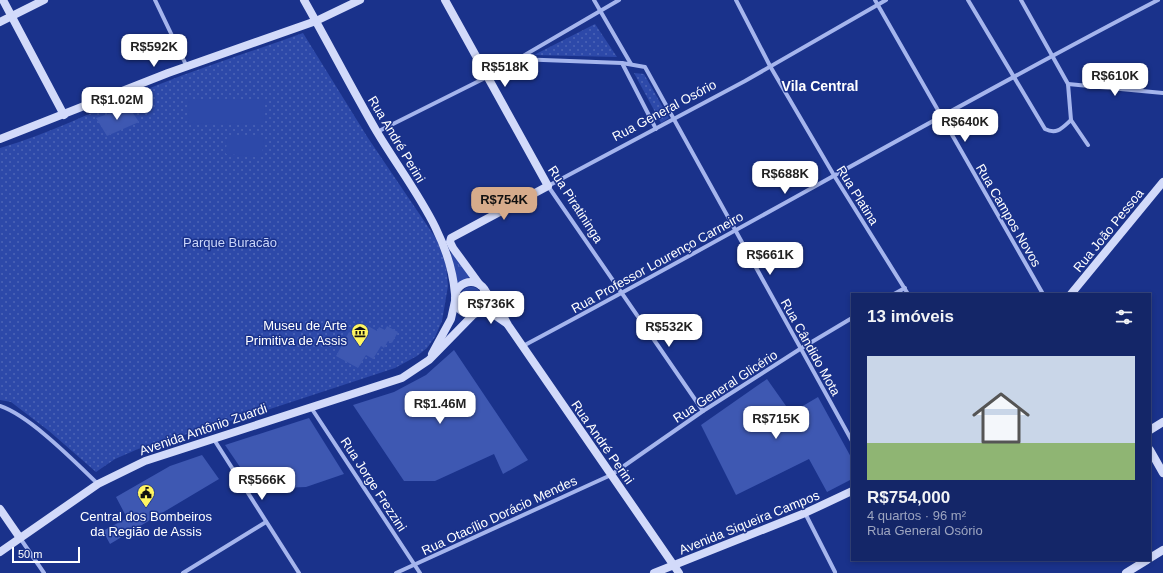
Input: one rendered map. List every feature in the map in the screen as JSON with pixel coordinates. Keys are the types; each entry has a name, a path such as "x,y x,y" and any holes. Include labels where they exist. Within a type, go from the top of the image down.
{"main road":[{"path":"3,0 64,115"},
{"path":"0,22 44,0"},
{"name":"Rua André Perini","path":"304,0 377,132 438,230 452,269 455,297"},
{"path":"0,139 160,76 316,21 360,0"},
{"name":"Rua Piratininga","path":"445,0 548,186"},
{"name":"Rua João Pessoa","path":"1072,293 1163,182"},
{"name":"Rua General Osório","path":"451,238 548,186"},
{"name":"Rua André Perini","path":"451,238 450,242 453,248 482,288 496,303 508,325 679,573"},
{"path":"469,282 482,288 486,302 477,312 467,313 461,311 455,297 463,284 469,282"},
{"name":"Avenida Antônio Zuardi","path":"429,360 450,319 455,297"},
{"name":"Rua André Perini","path":"477,312 492,314 508,325"},
{"name":"Avenida Antônio Zuardi","path":"0,552 98,484 145,460 310,406 391,382 411,373 429,360 477,312"},
{"path":"1151,429 1163,422"},
{"path":"1151,452 1163,473"},
{"name":"Avenida Siqueira Campos","path":"654,573 805,513 851,491"},
{"path":"0,509 20,538"},
{"path":"1151,557 1163,550"},
{"path":"1126,573 1145,561"}],"street":[{"path":"155,0 187,67"},
{"path":"594,0 631,64"},
{"path":"377,132 487,77 619,0"},
{"name":"Rua Platina","path":"736,0 770,66 835,177 908,293"},
{"name":"Rua Campos Novos","path":"875,0 1042,293"},
{"name":"Rua General Osório","path":"548,186 656,129 673,118 770,66 886,0"},
{"path":"968,0 1045,129 1051,132 1058,132 1071,120"},
{"path":"1021,0 1068,84 1071,120 1088,145"},
{"name":"Rua Professor Lourenço Carneiro","path":"523,346 835,177 1053,55 1158,0"},
{"name":"Rua Cândido Mota","path":"518,59 622,63 645,67 851,439"},
{"path":"622,63 656,129"},
{"path":"1068,84 1163,94"},
{"name":"Rua Piratininga","path":"548,186 703,411"},
{"path":"896,293 905,288"},
{"name":"Rua General Glicério","path":"611,475 703,411 800,349 851,319"},
{"path":"0,406 18,415 53,442 98,484"},
{"name":"Rua Jorge Frezzini","path":"310,406 420,573"},
{"path":"212,438 299,573"},
{"name":"Rua Otacílio Dorácio Mendes","path":"396,573 611,475"},
{"path":"805,513 835,572"},
{"path":"183,573 266,522"},
{"path":"20,538 44,573"}],"green space":[{"path":"595,24 617,57 534,55"},
{"name":"Parque Buracão","path":"303,33 368,138 437,240 446,265 448,286 442,321 435,337 427,348 417,356 395,368 270,409 138,449 115,459 96,472 49,431 11,402 0,400 0,148 53,129 179,77"},
{"path":"634,73 644,74 669,118 661,123"},
{"path":"264,99 265,123 189,124 188,100"},
{"path":"227,136 264,136 262,157 226,154"},
{"path":"451,252 471,276 457,284"},
{"path":"471,287 479,290 482,298 479,306 471,309 463,306 460,298 463,290"}],"building":[{"path":"129,107 139,122 107,136 96,118"},
{"name":"Museu de Arte Primitiva de Assis","path":"368,326 377,331 379,327 385,330 387,326 398,332 392,343 388,341 384,348 381,346 373,359 366,355 358,368 336,356 349,332 361,339"},
{"path":"454,350 528,460 503,474 494,454 435,481 404,481 353,405 394,392 426,375"},
{"path":"767,379 791,413 818,397 851,457 851,480 827,492 809,459 736,495 701,425"},
{"path":"309,418 344,474 306,487 255,489 225,445"},
{"name":"Central dos Bombeiros da Região de Assis","path":"202,455 219,479 110,544 103,531 127,518 116,497 170,466"}],"place":[{"name":"Museu de Arte Primitiva de Assis","path":"360,347"},
{"name":"Central dos Bombeiros da Região de Assis","path":"146,508"}],"district":[{"name":"Vila Central","path":"820,86"}]}
